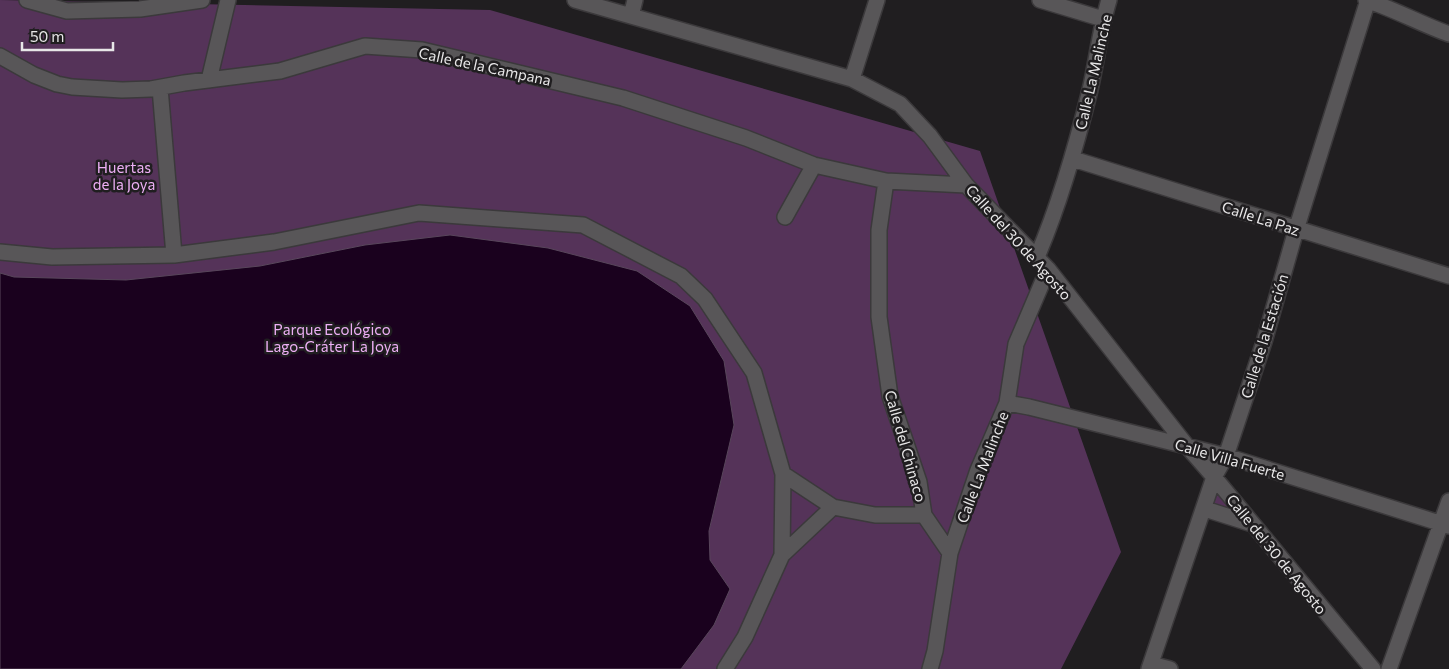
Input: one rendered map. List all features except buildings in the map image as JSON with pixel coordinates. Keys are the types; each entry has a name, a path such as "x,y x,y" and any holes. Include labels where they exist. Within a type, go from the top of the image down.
{"street":[{"path":"27,0 67,11 140,9 157,3 202,0"},
{"path":"209,80 228,0"},
{"name":"Calle del 30 de Agosto","path":"575,0 852,79 900,104 930,136 966,185 1048,269 1186,445 1372,669"},
{"path":"631,16 635,0"},
{"path":"852,79 877,0"},
{"path":"1040,0 1103,19"},
{"name":"Calle La Malinche","path":"1037,257 1073,159 1090,87 1103,19 1109,0"},
{"path":"1367,0 1449,34"},
{"name":"Calle de la Estación","path":"1150,666 1205,509 1214,477 1226,456 1264,342 1296,230 1367,0"},
{"name":"Calle de la Campana","path":"0,56 34,75 57,84 72,87 122,90 160,88 280,72 365,46 422,50 623,98 746,138 814,165 886,181 966,185"},
{"path":"160,88 174,255"},
{"name":"Calle La Paz","path":"1073,159 1296,230 1449,276"},
{"path":"785,217 814,165"},
{"name":"Calle del Chinaco","path":"886,181 879,230 879,317 890,396 919,482 924,515 950,553"},
{"path":"0,252 52,257 174,255 274,242 419,213 583,225 680,276 705,299 754,373 782,474 782,556"},
{"name":"Calle La Malinche","path":"930,669 935,651 950,553 978,470 1007,403 1016,344 1048,269"},
{"name":"Calle Villa Fuerte","path":"1007,403 1226,456 1445,525"},
{"path":"782,474 833,507 875,516 924,515"},
{"path":"1389,669 1445,525 1449,501"},
{"path":"725,669 744,637 782,556 833,507"},
{"path":"1205,509 1252,524"},
{"path":"1150,666 1170,669"}],"green space":[{"name":"Parque Ecológico Lago-Cráter La Joya","path":"0,0 490,10 980,151 1121,552 1061,669 0,669"},
{"path":"1218,488 1242,516 1212,507"}],"shaded area":[{"path":"450,235 548,248 637,271 690,306 724,361 734,425 709,531 710,560 730,589 714,625 681,669 0,669 0,273 14,277 126,280 260,266 365,245"}],"park label":[{"name":"Huertas de la Joya","path":"124,176"}]}
